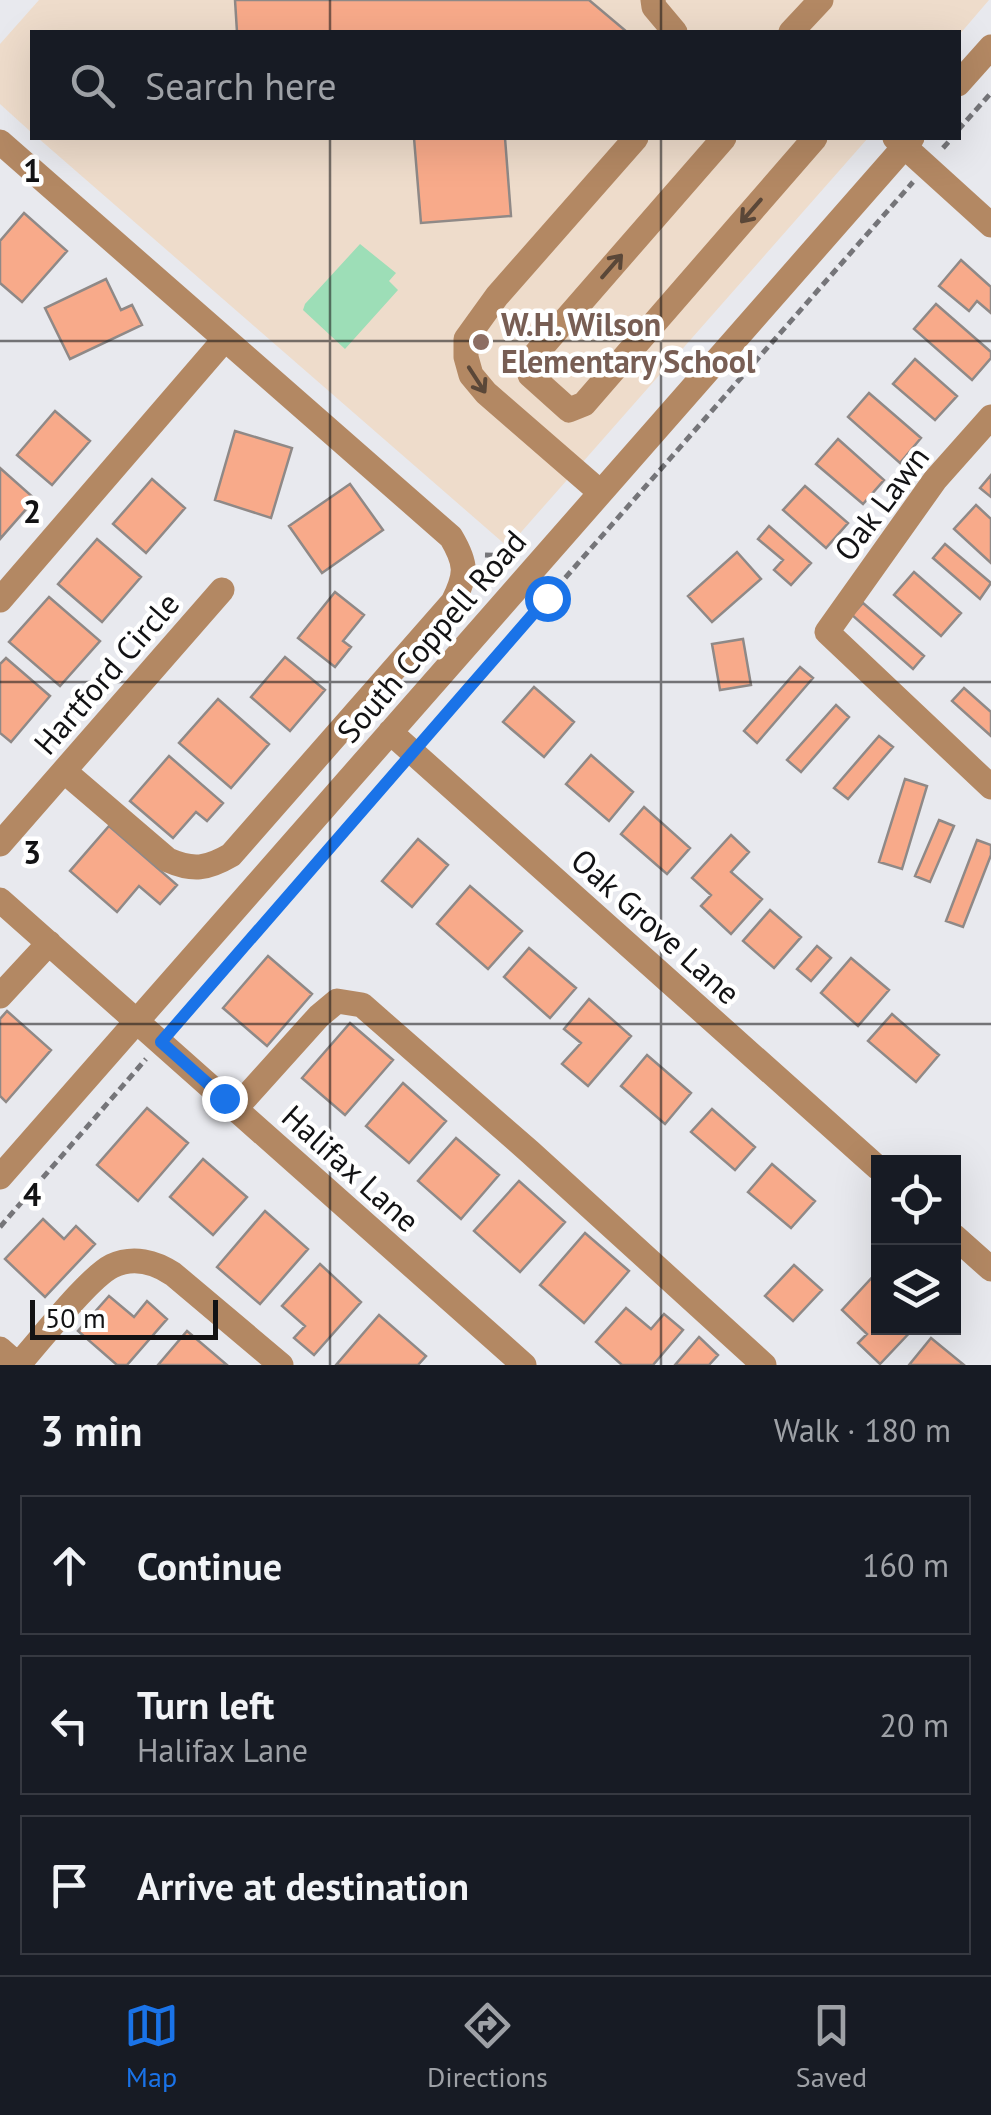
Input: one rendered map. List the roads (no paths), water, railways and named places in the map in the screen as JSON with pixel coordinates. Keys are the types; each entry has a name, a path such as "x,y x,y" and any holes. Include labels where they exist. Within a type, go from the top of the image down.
{"street":[{"path":"653,0 654,7 673,30"},
{"path":"793,30 820,0"},
{"path":"961,81 991,47"},
{"path":"600,492 486,393 471,374 466,339 497,296 634,140"},
{"path":"722,140 527,364 530,375 569,410 584,404 814,140"},
{"path":"903,140 926,167 991,224"},
{"name":"South Coppell Road","path":"0,1177 903,140"},
{"path":"0,142 451,537 464,558 463,582 453,602 231,855 210,867 188,869 168,860 64,770"},
{"path":"0,600 225,339"},
{"name":"Oak Lawn","path":"991,417 935,480 827,632 991,787"},
{"name":"Hartford Circle","path":"0,844 222,590"},
{"name":"Oak Grove Lane","path":"390,732 871,1162"},
{"name":"Halifax Lane","path":"0,900 524,1365"},
{"path":"0,996 49,942"},
{"path":"236,1108 337,1000 362,1005 764,1365"},
{"path":"961,1242 991,1269"},
{"path":"0,1349 18,1365 96,1279 112,1267 132,1260 158,1264 173,1274 280,1365"}],"place":[{"name":"W.H. Wilson Elementary School","path":"481,342"}]}
